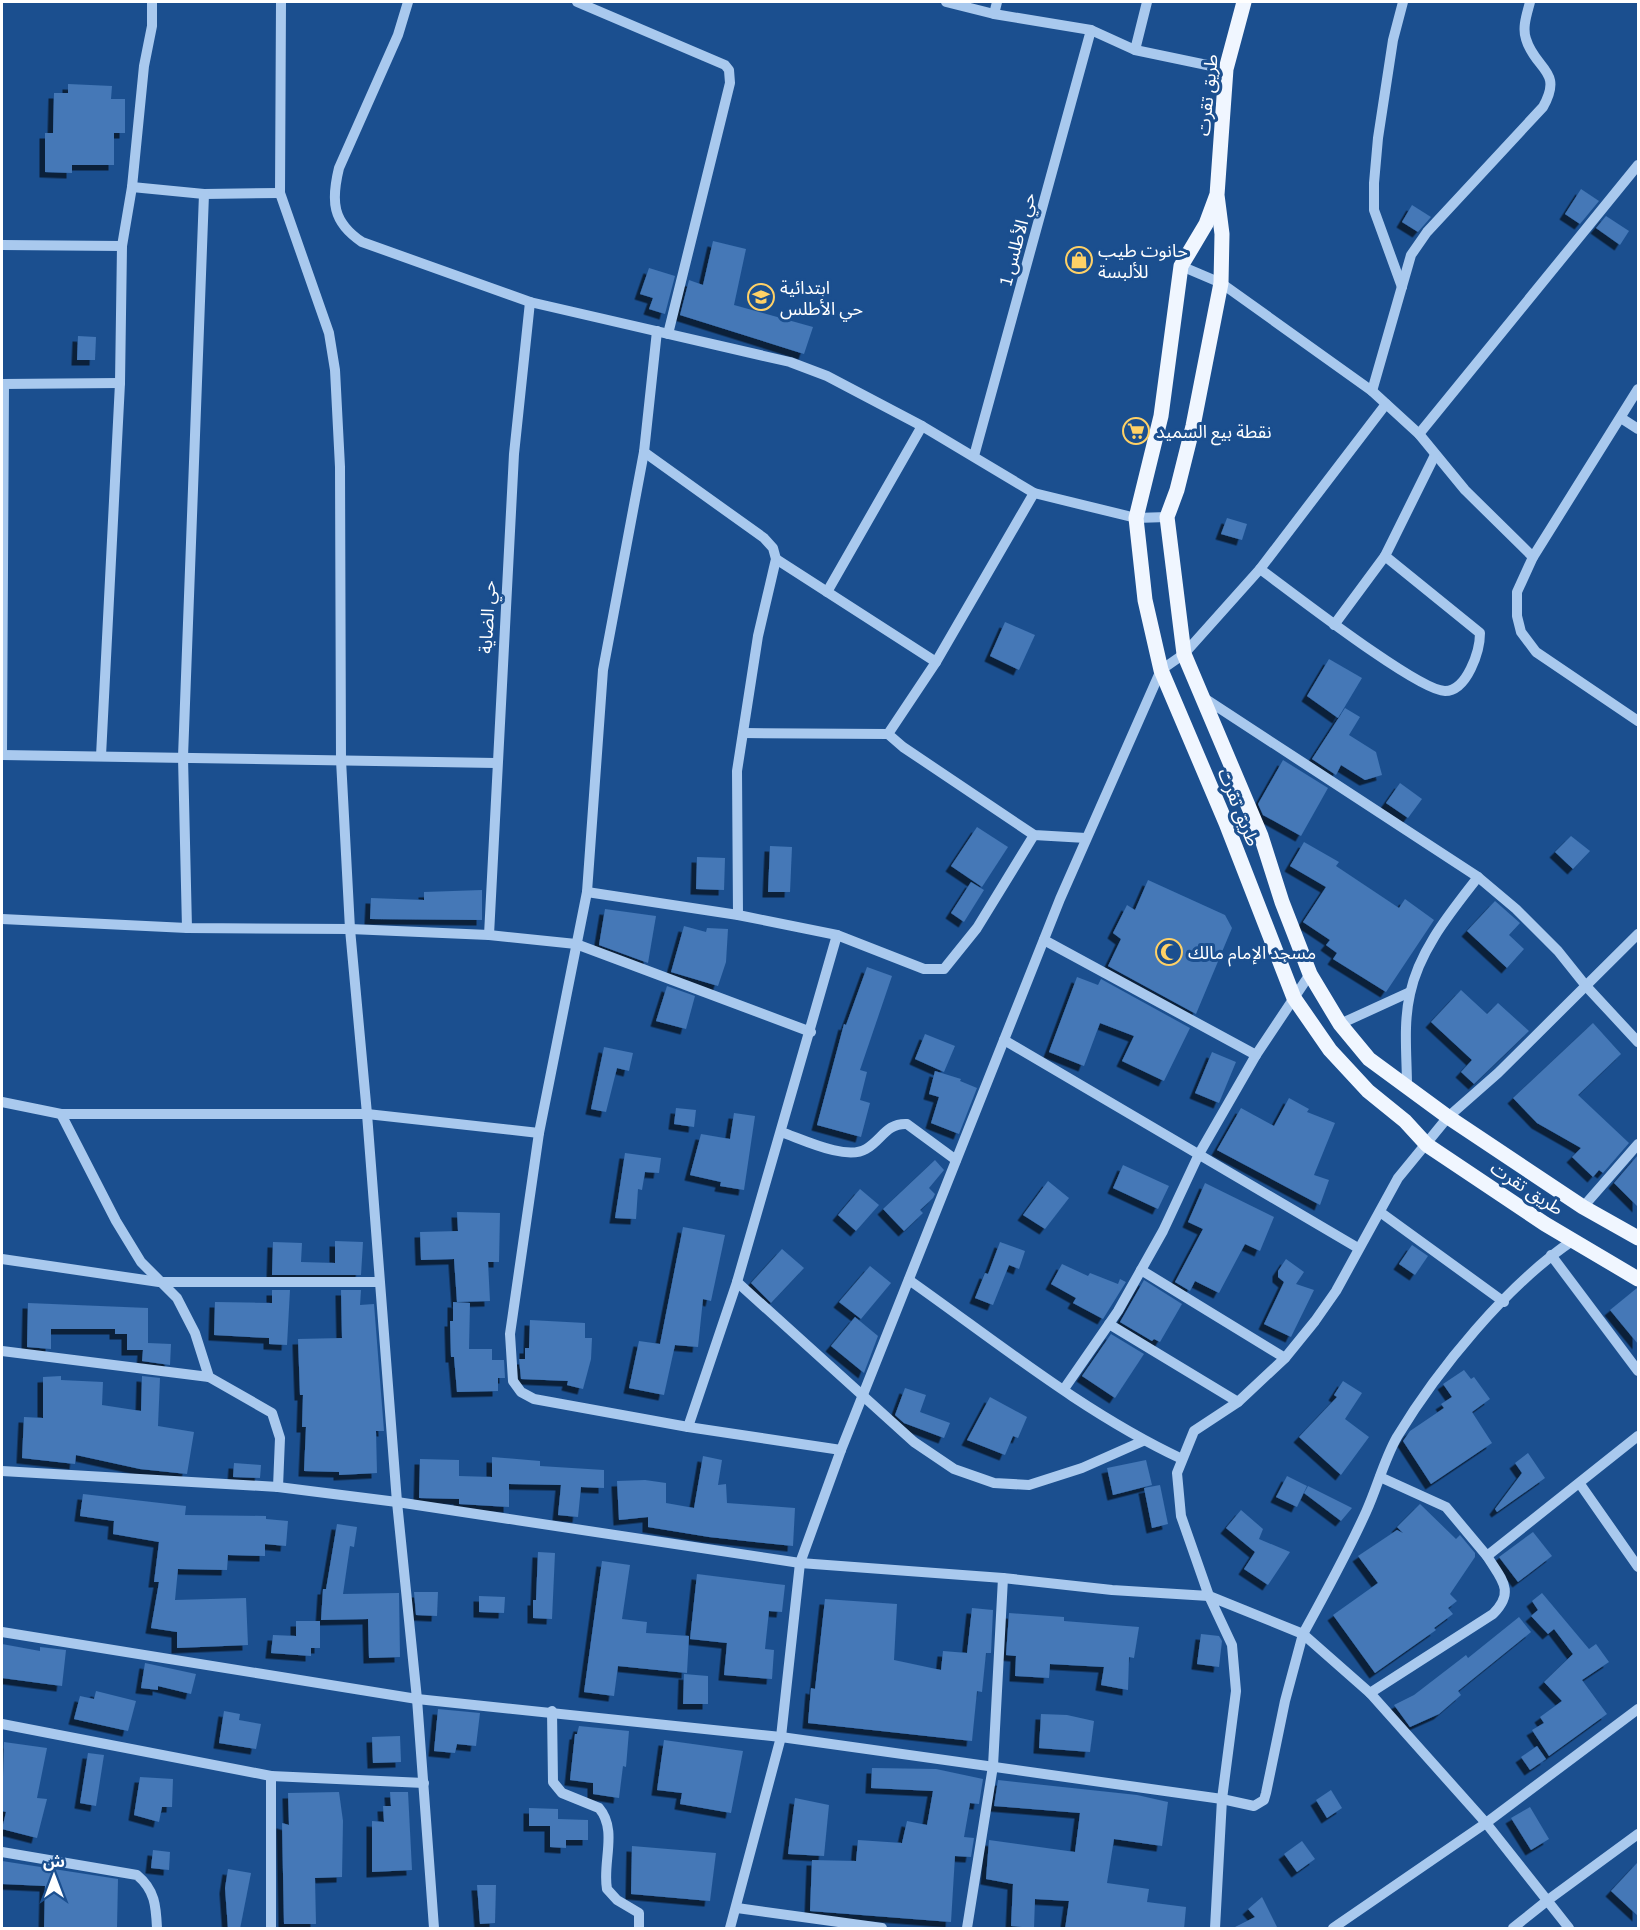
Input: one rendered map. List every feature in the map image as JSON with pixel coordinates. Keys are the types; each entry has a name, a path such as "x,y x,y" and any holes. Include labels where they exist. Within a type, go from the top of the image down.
{"main road":[{"name":"طريق تقرت","path":"1244,2 1226,69 1217,195 1222,234 1221,283 1193,426 1177,490 1167,517 1184,654 1261,836 1281,902 1310,974 1340,1024 1369,1059 1448,1117 1583,1207 1638,1238"},
{"name":"طريق تقرت","path":"1217,195 1206,224 1181,267 1161,416 1136,518 1145,600 1161,670 1226,823 1294,998 1330,1050 1368,1090 1406,1121 1426,1145 1572,1241 1638,1280"}],"street":[{"path":"101,756 120,383 122,246 132,187 152,2"},
{"path":"281,2 280,194 329,333 335,370 340,467 341,760 350,929 367,1114 378,1282 397,1502 417,1699 434,1929"},
{"path":"408,2 398,34 339,168 334,188 335,208 345,231 362,242 530,302 790,362 827,376 922,426 1034,493 1136,518 1167,517"},
{"path":"577,2 725,65 729,70 730,83 663,332 644,452 603,670 587,892 538,1133 510,1334 513,1381 521,1392 534,1399 688,1427 841,1450"},
{"path":"946,2 994,14 1091,30 1135,50 1226,69"},
{"path":"994,14 997,2"},
{"path":"1135,50 1147,2"},
{"path":"1402,2 1393,40 1378,138 1374,210 1402,288"},
{"path":"1372,390 1411,255 1427,232 1543,107 1549,96 1552,84 1549,73 1526,40 1524,28 1530,2"},
{"name":"حي الأطلس 1","path":"974,456 1091,30"},
{"path":"1419,434 1638,165"},
{"path":"132,187 204,194 280,194"},
{"path":"187,928 183,758 204,194"},
{"path":"2,245 122,246"},
{"path":"1181,267 1221,283 1372,390 1419,434 1465,490 1533,557"},
{"name":"حي الضاية","path":"489,935 513,454 530,302"},
{"path":"120,383 3,384 2,755 496,763"},
{"path":"1638,389 1533,557 1517,592 1517,616 1521,632 1536,652 1638,721"},
{"path":"730,1929 781,1737 800,1563 862,1396 1086,838 1161,670 1184,654 1260,569 1386,404"},
{"path":"1620,418 1638,429"},
{"path":"827,592 922,426"},
{"path":"644,452 764,538 773,548 776,559 775,574 758,636 737,771 738,915"},
{"path":"1334,625 1385,556 1435,455"},
{"path":"888,734 936,662 1034,493"},
{"path":"1260,569 1334,625 1436,690 1447,692 1458,687 1475,662 1480,646 1479,633 1385,556"},
{"path":"776,559 936,662"},
{"path":"1204,698 1478,877 1516,909 1558,951 1586,986 1638,1042"},
{"path":"743,733 888,734 903,747 1034,835 1086,838"},
{"path":"587,892 738,915 837,935 924,969 944,969 977,928 1034,835"},
{"path":"1407,1087 1406,1031 1410,992 1428,947 1478,877"},
{"path":"2,919 187,928 350,929 489,935 576,944 811,1032"},
{"path":"1215,1929 1222,1799 1236,1690 1232,1645 1209,1596 1181,1516 1177,1473 1182,1459 1194,1431 1238,1402 1285,1358 1331,1298 1398,1178 1448,1117 1498,1073 1638,934"},
{"path":"688,1427 737,1282 811,1032 837,935"},
{"path":"1044,940 1256,1054"},
{"path":"1064,1389 1109,1324 1141,1270 1163,1231 1199,1154 1256,1054 1310,974"},
{"path":"1340,1024 1410,992"},
{"path":"1004,1040 1358,1248"},
{"path":"2,1102 61,1113 367,1114 538,1133"},
{"path":"61,1113 116,1221 141,1262 177,1298 195,1334 209,1377"},
{"path":"781,1132 830,1149 851,1153 866,1149 890,1127 908,1124 956,1160"},
{"path":"1583,1207 1638,1144"},
{"path":"1380,1212 1504,1302"},
{"path":"2,1632 417,1699 552,1711 781,1737 1222,1799 1254,1806 1264,1800 1285,1701 1303,1634 1342,1563 1396,1439 1434,1383 1471,1335 1551,1255 1572,1241"},
{"path":"1551,1255 1638,1371"},
{"path":"2,1259 159,1282 378,1282"},
{"path":"1141,1270 1285,1358"},
{"path":"909,1280 1064,1389 1143,1441 1182,1459"},
{"path":"737,1282 862,1396 924,1449 954,1469 994,1483 1029,1485 1082,1468 1143,1441"},
{"path":"1109,1324 1238,1402"},
{"path":"2,1351 209,1377 272,1413 280,1438 278,1487"},
{"path":"1487,1556 1638,1436"},
{"path":"2,1471 278,1487 397,1502 800,1563 1004,1578 1112,1590 1209,1596 1303,1634 1370,1693 1486,1823 1569,1929"},
{"path":"1370,1693 1493,1614 1503,1604 1506,1594 1487,1556 1446,1507 1380,1477"},
{"path":"1580,1484 1638,1567"},
{"path":"967,1929 993,1766 1004,1578"},
{"path":"1333,1929 1486,1823 1638,1709"},
{"path":"552,1711 553,1782 562,1793 599,1808 603,1813 608,1828 607,1888 617,1900 639,1912 639,1929"},
{"path":"2,1724 271,1776 424,1783"},
{"path":"271,1776 271,1929"},
{"path":"1513,1929 1548,1900 1638,1834"},
{"path":"2,1852 137,1875 146,1882 155,1900 157,1929"},
{"path":"737,1908 882,1929"}],"building":[{"path":"68,84 112,86 111,99 125,99 125,133 114,133 114,165 72,165 72,173 45,172 45,133 53,133 54,93 68,93"},
{"path":"1581,189 1599,201 1580,224 1565,214"},
{"path":"1412,205 1431,217 1418,232 1402,222"},
{"path":"1606,216 1629,231 1620,245 1596,228"},
{"path":"713,241 746,249 734,305 813,327 804,354 680,315 689,280 703,285"},
{"path":"649,268 675,276 665,314 649,309 653,298 640,294"},
{"path":"78,336 96,337 95,360 77,360"},
{"path":"1227,518 1247,524 1242,540 1221,534"},
{"path":"1005,622 1035,635 1019,670 990,656"},
{"path":"1329,659 1362,678 1338,718 1307,696"},
{"path":"1345,708 1360,717 1349,735 1376,752 1382,775 1365,780 1341,765 1336,775 1312,759"},
{"path":"1283,760 1328,788 1301,836 1263,815 1258,804"},
{"path":"1400,783 1422,799 1408,818 1386,803"},
{"path":"977,827 1008,847 982,887 951,866"},
{"path":"1571,836 1590,851 1573,869 1555,852"},
{"path":"1304,842 1339,862 1336,866 1399,908 1405,899 1434,920 1386,992 1333,959 1337,953 1326,945 1330,940 1303,922 1326,887 1290,866"},
{"path":"770,846 792,847 790,892 768,892"},
{"path":"697,857 725,858 724,890 696,889"},
{"name":"مسجد الإمام مالك","path":"1148,880 1225,915 1232,928 1196,1014 1108,966 1121,939 1113,933 1127,905 1135,910"},
{"path":"971,882 984,890 964,922 951,913"},
{"path":"482,890 482,920 370,919 371,898 424,900 424,892"},
{"path":"1495,901 1520,923 1509,935 1524,949 1507,968 1467,931"},
{"path":"605,909 656,916 648,963 599,945"},
{"path":"684,926 706,932 707,928 728,929 726,962 718,986 671,972"},
{"path":"867,967 892,976 860,1070 867,1072 860,1100 870,1103 861,1137 817,1125 844,1024 846,1025"},
{"path":"1077,977 1098,985 1101,979 1190,1028 1164,1081 1122,1061 1134,1036 1100,1023 1084,1066 1049,1052"},
{"path":"667,986 695,996 686,1029 656,1021"},
{"path":"1461,990 1487,1014 1498,1003 1529,1031 1474,1084 1461,1072 1472,1060 1431,1022"},
{"path":"1593,1023 1621,1054 1578,1095 1629,1143 1603,1173 1599,1170 1593,1177 1572,1157 1581,1148 1537,1123 1513,1098"},
{"path":"925,1034 955,1046 944,1072 915,1059"},
{"path":"604,1047 633,1053 629,1071 617,1068 606,1112 591,1109"},
{"path":"1212,1052 1236,1062 1219,1103 1195,1093"},
{"path":"935,1071 961,1079 960,1081 977,1088 959,1134 931,1123 939,1097 929,1094"},
{"path":"1289,1098 1309,1109 1307,1112 1335,1123 1314,1175 1329,1180 1320,1205 1217,1150 1241,1108 1274,1126"},
{"path":"676,1108 696,1110 694,1127 674,1124"},
{"path":"734,1113 755,1116 744,1190 720,1186 721,1182 690,1175 701,1134 730,1139"},
{"path":"625,1153 661,1158 659,1173 645,1172 642,1190 638,1189 636,1219 615,1218"},
{"path":"1638,1155 1638,1207 1614,1183"},
{"path":"935,1160 944,1170 929,1188 935,1194 920,1210 923,1213 904,1231 883,1209"},
{"path":"1123,1165 1169,1186 1158,1209 1113,1188"},
{"path":"1048,1181 1069,1198 1045,1229 1023,1215"},
{"path":"1205,1183 1274,1217 1260,1251 1245,1244 1219,1293 1195,1281 1190,1291 1175,1282 1203,1229 1188,1222"},
{"path":"860,1189 879,1205 856,1231 838,1215"},
{"path":"457,1212 500,1213 499,1262 488,1262 490,1301 457,1302 454,1259 421,1260 420,1232 458,1231"},
{"path":"683,1227 725,1235 711,1301 703,1299 698,1347 675,1345 664,1395 629,1388 639,1341 660,1344"},
{"path":"335,1241 363,1242 361,1275 272,1275 273,1242 302,1243 301,1262 335,1263"},
{"path":"1000,1242 1025,1251 1019,1269 1009,1265 993,1305 975,1298 985,1273 988,1274"},
{"path":"1412,1245 1428,1256 1415,1275 1399,1264"},
{"path":"782,1249 804,1268 771,1303 751,1283"},
{"path":"1286,1259 1304,1272 1296,1284 1314,1290 1291,1337 1264,1324 1284,1282 1278,1277 1278,1271"},
{"path":"1062,1264 1088,1276 1090,1273 1118,1284 1120,1279 1126,1282 1103,1319 1073,1303 1076,1298 1051,1284"},
{"path":"870,1266 891,1283 861,1319 839,1302"},
{"path":"1144,1280 1182,1304 1160,1342 1154,1339 1152,1341 1120,1322"},
{"path":"1638,1289 1638,1344 1610,1310"},
{"path":"272,1290 290,1290 287,1345 269,1344 269,1338 214,1335 215,1302 272,1303"},
{"path":"341,1290 361,1290 360,1305 374,1304 384,1431 376,1431 377,1473 339,1475 339,1472 304,1471 306,1427 302,1427 303,1395 300,1395 298,1339 342,1338"},
{"path":"453,1302 470,1303 469,1349 492,1349 492,1360 504,1360 505,1378 498,1378 498,1391 457,1392 454,1357 451,1357 450,1321 453,1321"},
{"path":"28,1303 148,1308 148,1343 171,1344 170,1365 142,1361 143,1350 127,1350 127,1334 115,1334 115,1329 51,1329 51,1349 27,1347"},
{"path":"855,1317 878,1336 864,1373 831,1346"},
{"path":"530,1320 585,1323 585,1338 592,1338 591,1359 583,1389 567,1385 568,1381 521,1379 519,1359 525,1359 525,1348 529,1348"},
{"path":"1111,1334 1144,1354 1115,1398 1082,1376"},
{"path":"1464,1370 1471,1379 1474,1377 1490,1399 1472,1412 1492,1443 1431,1484 1403,1441 1410,1431 1444,1408 1441,1404 1452,1397 1443,1384"},
{"path":"61,1376 61,1380 103,1382 102,1405 141,1411 142,1376 160,1378 158,1426 194,1432 187,1474 140,1469 76,1455 75,1464 22,1458 24,1417 43,1418 43,1377"},
{"path":"1343,1381 1362,1393 1345,1419 1369,1437 1341,1475 1299,1437 1337,1397 1334,1395"},
{"path":"905,1388 926,1395 920,1412 950,1423 944,1438 904,1423 895,1415"},
{"path":"990,1397 1027,1417 1018,1438 1013,1436 1005,1455 967,1440"},
{"path":"1528,1453 1545,1478 1497,1512 1495,1509 1522,1473 1515,1463"},
{"path":"703,1456 722,1460 718,1485 726,1484 727,1503 795,1508 793,1546 709,1537 648,1527 648,1517 619,1520 617,1481 645,1480 666,1483 666,1503 694,1508"},
{"path":"492,1457 540,1461 540,1466 604,1470 604,1488 581,1487 578,1517 558,1515 561,1485 509,1484 509,1507 459,1504 459,1499 419,1498 420,1459 459,1460 459,1476 492,1477"},
{"path":"1146,1460 1152,1485 1113,1495 1107,1468"},
{"path":"234,1463 261,1465 260,1478 233,1477"},
{"path":"1287,1476 1307,1486 1297,1507 1276,1497"},
{"path":"1160,1485 1168,1524 1152,1528 1144,1488"},
{"path":"1308,1486 1352,1508 1341,1521 1304,1493"},
{"path":"83,1494 186,1506 185,1515 266,1516 266,1519 288,1521 286,1546 265,1544 265,1556 228,1555 227,1570 178,1569 175,1600 246,1598 248,1645 177,1648 177,1632 151,1628 159,1582 154,1582 159,1542 113,1534 114,1521 80,1516"},
{"path":"1420,1504 1456,1539 1460,1535 1475,1553 1475,1557 1450,1594 1457,1601 1448,1608 1453,1614 1434,1628 1436,1630 1375,1673 1333,1615 1378,1583 1358,1556 1397,1530 1403,1533 1397,1527"},
{"path":"1241,1510 1263,1529 1259,1539 1290,1552 1268,1585 1244,1569 1255,1552 1226,1528"},
{"path":"337,1524 357,1527 354,1547 350,1546 343,1594 399,1593 400,1657 369,1658 368,1619 321,1620 323,1589 326,1589"},
{"path":"1533,1532 1552,1556 1518,1582 1499,1557"},
{"path":"538,1552 555,1553 552,1619 533,1618"},
{"path":"602,1561 630,1565 622,1619 647,1622 646,1633 689,1636 687,1673 618,1666 614,1696 584,1692"},
{"path":"697,1574 785,1585 782,1612 769,1611 765,1649 774,1650 772,1679 724,1675 727,1643 690,1639"},
{"path":"414,1592 438,1592 437,1616 416,1615"},
{"path":"1542,1593 1589,1649 1596,1644 1609,1662 1582,1680 1607,1714 1549,1756 1532,1730 1544,1723 1540,1717 1562,1701 1544,1682 1573,1654 1554,1629 1548,1634 1531,1616 1538,1610 1532,1601"},
{"path":"479,1596 505,1597 504,1613 479,1612"},
{"path":"825,1599 897,1604 894,1660 941,1670 943,1651 967,1653 972,1608 993,1610 991,1653 986,1653 982,1692 977,1691 972,1741 808,1723 811,1688 815,1689"},
{"path":"1009,1613 1064,1617 1064,1621 1139,1627 1134,1658 1129,1657 1128,1690 1101,1685 1104,1667 1050,1664 1049,1678 1015,1676 1016,1656 1006,1655"},
{"path":"1519,1617 1531,1632 1458,1691 1461,1695 1439,1714 1410,1727 1394,1705 1414,1695 1466,1655 1468,1658"},
{"path":"296,1621 320,1621 320,1648 311,1648 311,1656 271,1653 273,1635 296,1636"},
{"path":"1201,1634 1219,1636 1222,1641 1219,1667 1197,1664"},
{"path":"2,1644 40,1651 40,1647 66,1650 62,1686 2,1678"},
{"path":"145,1663 196,1674 191,1694 158,1686 158,1690 141,1688"},
{"path":"684,1674 708,1676 708,1704 683,1704"},
{"path":"96,1691 136,1701 128,1731 74,1719 80,1696 94,1699"},
{"path":"438,1709 480,1713 476,1746 457,1744 455,1753 434,1751"},
{"path":"224,1711 240,1714 239,1720 261,1724 256,1749 219,1743"},
{"path":"1041,1714 1067,1715 1094,1721 1090,1752 1039,1748"},
{"path":"579,1726 629,1731 626,1767 623,1766 619,1798 593,1794 593,1783 570,1780 575,1734"},
{"path":"400,1736 401,1762 373,1763 372,1737"},
{"path":"664,1740 743,1751 731,1813 680,1804 682,1793 657,1790"},
{"path":"4,1742 47,1748 37,1798 47,1799 37,1838 2,1829 6,1812 2,1811"},
{"path":"1537,1746 1546,1759 1530,1770 1521,1757"},
{"path":"88,1753 104,1755 96,1806 80,1803"},
{"path":"872,1768 936,1769 983,1779 979,1804 970,1803 964,1837 974,1838 971,1857 955,1856 951,1922 810,1911 812,1860 856,1861 858,1840 902,1843 907,1821 927,1825 933,1791 871,1788"},
{"path":"140,1777 173,1779 172,1807 162,1807 159,1822 134,1815"},
{"path":"998,1780 1137,1795 1168,1802 1162,1846 1114,1839 1107,1883 1149,1889 1147,1902 1186,1907 1184,1929 1065,1929 1069,1901 1035,1899 1034,1928 1011,1926 1013,1884 986,1879 989,1840 1075,1852 1080,1813 994,1806"},
{"path":"1331,1790 1342,1808 1327,1818 1316,1800"},
{"path":"339,1792 343,1821 342,1877 315,1878 316,1924 284,1924 282,1823 289,1825 288,1793"},
{"path":"390,1792 408,1792 412,1870 372,1872 372,1821 384,1822 383,1806 391,1806"},
{"path":"795,1798 829,1805 824,1856 788,1854"},
{"path":"1530,1807 1549,1839 1531,1850 1511,1818"},
{"path":"529,1808 558,1809 558,1819 588,1820 588,1840 566,1840 566,1848 550,1847 550,1826 529,1826"},
{"path":"1302,1841 1315,1859 1297,1872 1284,1854"},
{"path":"632,1846 716,1853 710,1901 631,1894"},
{"path":"153,1850 170,1852 169,1870 151,1868"},
{"path":"2,1861 118,1879 117,1928 44,1929 45,1886 2,1884"},
{"path":"1638,1862 1638,1916 1611,1891"},
{"path":"228,1869 251,1873 240,1929 228,1929 225,1888"},
{"path":"477,1885 496,1885 495,1923 480,1924"},
{"path":"1262,1897 1278,1929 1231,1929 1255,1917 1248,1909"}],"place":[{"name":"حانوت طيب للألبسة","path":"1079,260"},
{"name":"ابتدائية حي الأطلس","path":"761,297"},
{"name":"نقطة بيع السميد","path":"1136,431"},
{"name":"مسجد الإمام مالك","path":"1169,952"}]}
